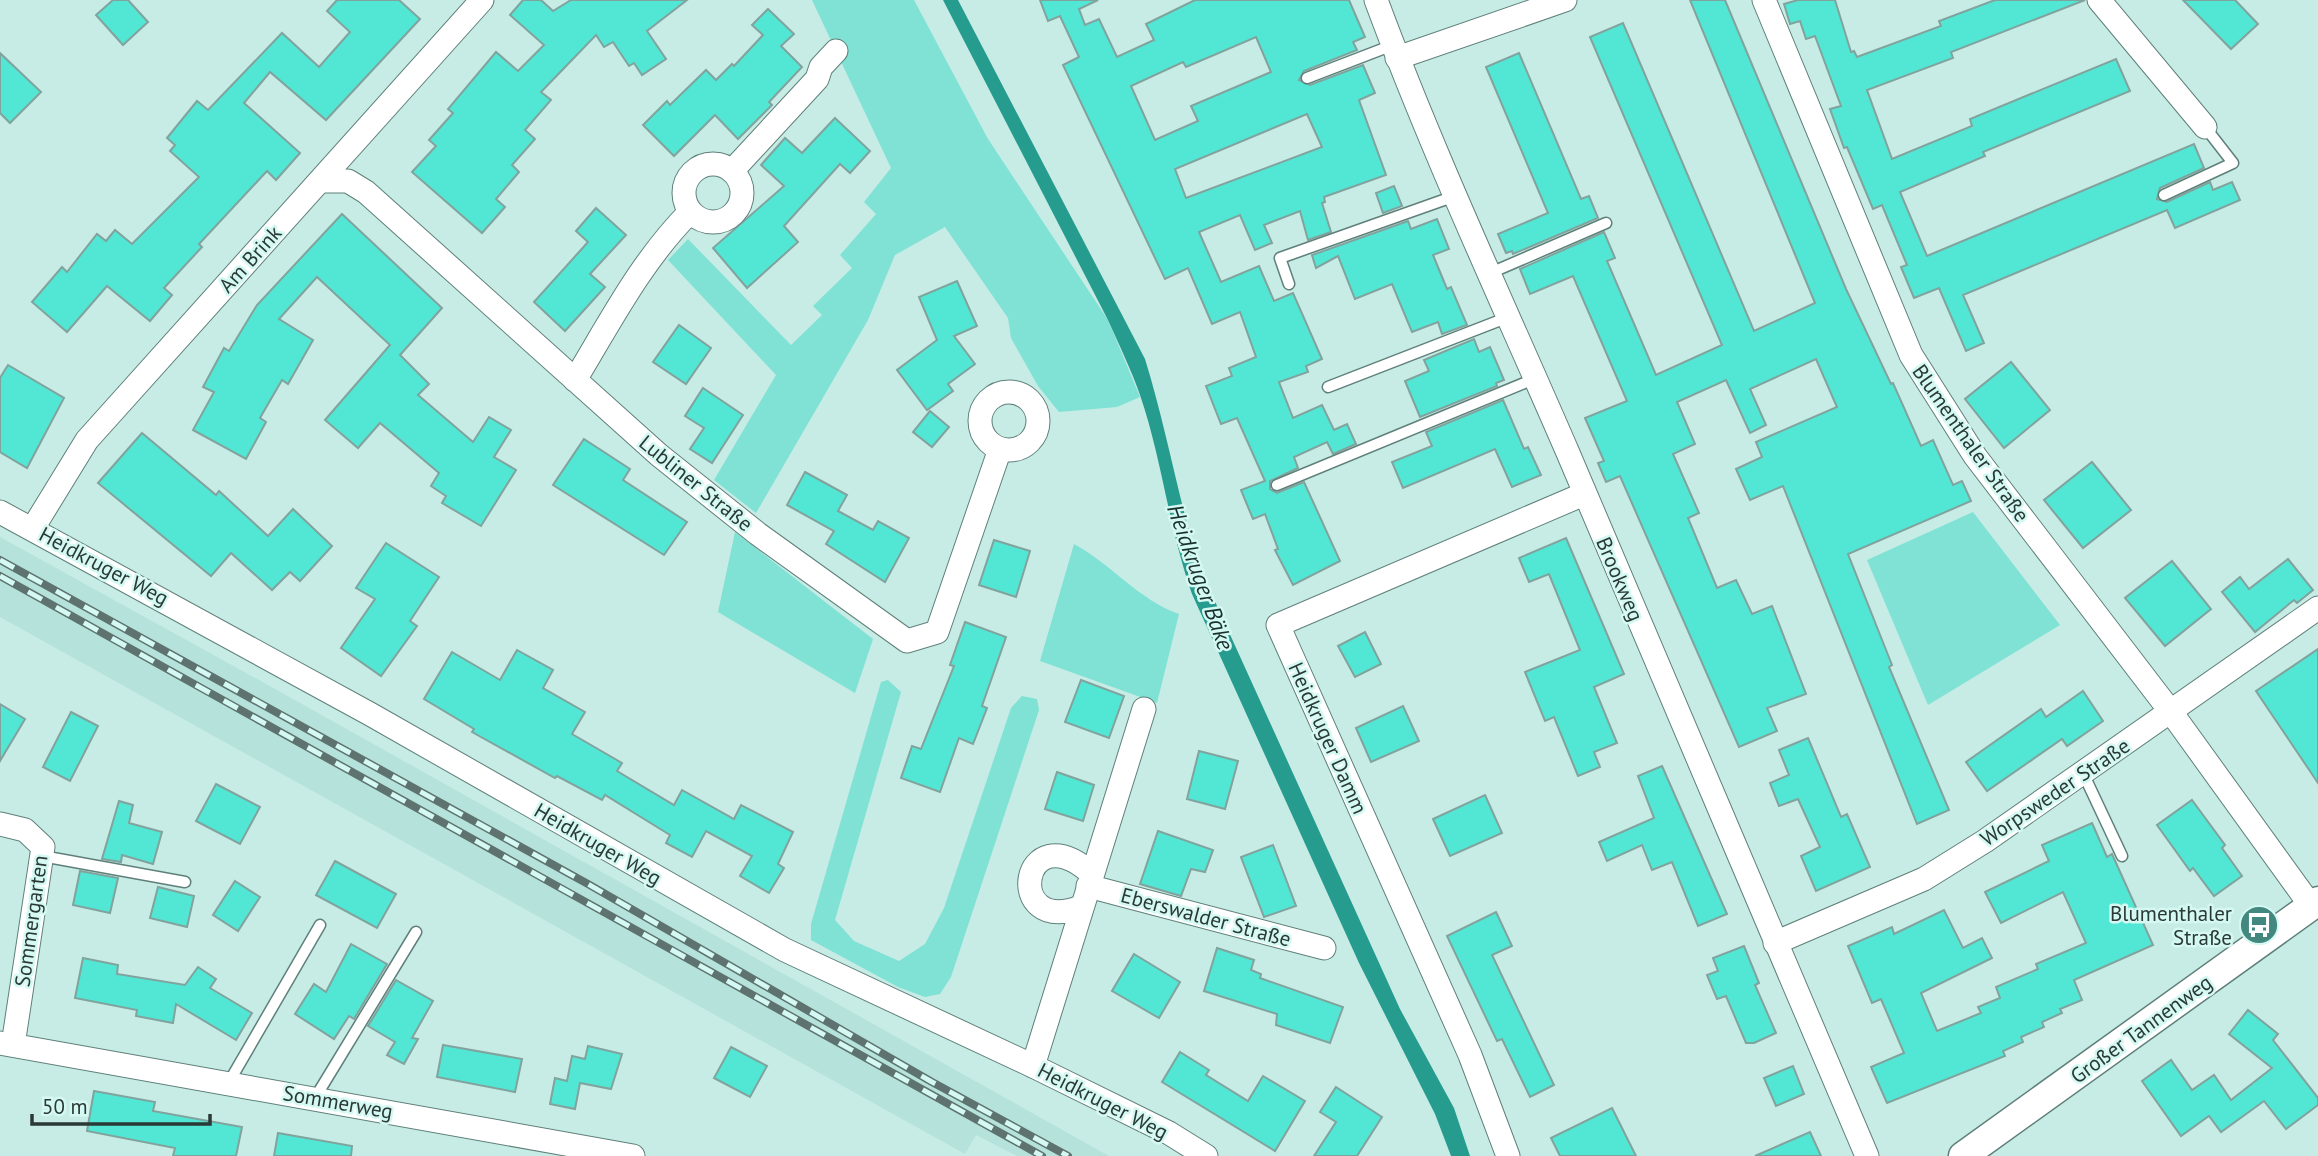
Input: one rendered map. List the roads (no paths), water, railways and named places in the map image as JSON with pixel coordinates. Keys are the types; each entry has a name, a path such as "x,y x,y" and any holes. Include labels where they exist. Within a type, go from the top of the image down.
{"street":[{"name":"Am Brink","path":"33,528 87,440 482,0"},
{"name":"Brookweg","path":"1376,0 1506,318 1867,1156"},
{"path":"1395,51 1565,0"},
{"name":"Blumenthaler Straße","path":"1764,0 1911,355 1975,456 2315,903"},
{"path":"2100,1 2205,127"},
{"path":"732,171 817,79 821,67 836,51"},
{"path":"712,164 732,171 741,184 742,194 735,213 716,222 705,221 690,212 684,197 684,186 694,171 712,164"},
{"name":"Lubliner Straße","path":"321,181 348,181 366,192 659,455 758,534 907,641 937,632 1000,449"},
{"path":"575,380 644,267 665,237 690,212"},
{"name":"Heidkruger Damm","path":"1508,1156 1470,1055 1278,625 1584,494"},
{"name":"Heidkruger Weg","path":"0,512 370,714 785,950 1033,1066 1168,1133 1206,1156"},
{"name":"Worpsweder Straße","path":"1775,943 1924,879 2171,712 2318,608"},
{"path":"1033,1066 1144,709"},
{"name":"Sommergarten","path":"0,824 25,830 43,847 7,1044"},
{"name":"Eberswalder Straße","path":"1087,889 1324,948"},
{"name":"Großer Tannenweg","path":"1963,1156 2315,903"},
{"name":"Sommerweg","path":"7,1044 634,1156"}],"lane":[{"path":"1307,78 1395,51"},
{"path":"2164,195 2233,163 2205,127"},
{"path":"1289,284 1280,258 1455,196"},
{"path":"1488,274 1606,223"},
{"path":"1328,387 1506,318"},
{"path":"1277,485 1534,379"},
{"path":"2082,773 2122,856"},
{"path":"42,856 185,882"},
{"path":"229,1082 320,925"},
{"path":"315,1098 416,932"}],"water":[{"name":"Heidkruger Bäke","path":"943,0 958,0 1145,359 1198,564 1400,1009 1454,1108 1470,1156 1451,1156 1435,1114 1359,963 1192,594 1177,544 1148,419 1129,366 1108,320"}],"railway":[{"path":"0,560 588,884 932,1082 1068,1156"},
{"path":"0,576 1042,1156"}],"place":[{"name":"Blumenthaler Straße","path":"2259,925"}]}
